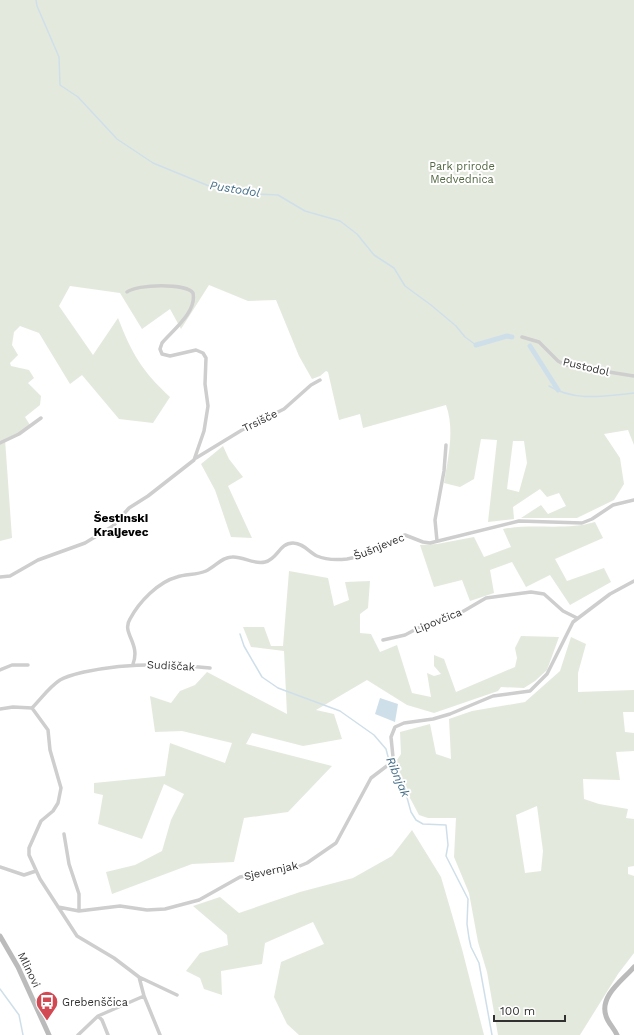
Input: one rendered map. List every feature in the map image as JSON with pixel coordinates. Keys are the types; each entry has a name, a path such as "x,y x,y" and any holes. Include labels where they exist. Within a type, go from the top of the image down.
{"main road":[{"name":"Mlinovi","path":"0,936 18,967 49,1035"},
{"path":"617,1035 606,1015 606,1002 610,993 634,967"}],"street":[{"path":"0,578 10,576 38,560 85,543 113,526 129,508 148,496 165,481 179,474 196,458 204,431 208,406 205,384 206,358 202,353 196,350 167,356 162,354 160,348 162,343 189,310 194,299 194,293 187,288 164,286 136,288 127,292"},
{"name":"Pustodol","path":"522,337 539,342 558,361 566,364 634,376"},
{"name":"Trsišče","path":"196,458 238,432 284,409 311,385 320,380"},
{"path":"0,443 19,434 41,418"},
{"path":"446,445 444,471 435,520 437,542 500,525 525,521 568,524 582,523 592,519 613,505 634,500"},
{"name":"Šušnjevec","path":"133,664 135,648 128,631 129,620 155,590 172,579 205,572 230,557 238,557 257,562 266,562 274,557 281,548 288,544 298,544 318,556 337,559 358,556 387,545 405,535 423,542 437,542"},
{"path":"576,618 634,581"},
{"name":"Lipovčica","path":"384,640 405,635 422,626 462,612 486,598 531,592 544,594 563,611 576,618"},
{"name":"Sjevernjak","path":"58,907 79,911 120,906 159,909 189,903 203,898 240,877 301,866 333,846 356,809 370,778 392,762 391,737 395,727 404,723 433,719 450,714 493,696 530,691 547,674 569,627 576,618"},
{"path":"32,708 50,688 62,679 92,670 133,664"},
{"name":"Sudiščak","path":"133,664 186,665 210,668"},
{"path":"0,670 12,665 28,665"},
{"path":"0,709 13,707 32,708"},
{"path":"32,708 48,730 50,750 61,788 58,803 53,811 41,821 30,843 29,855 36,871 77,936 114,958 139,977 177,995"},
{"path":"64,834 69,864 79,894 79,911"},
{"path":"0,867 24,875 36,871"},
{"path":"139,977 144,996 160,1035"},
{"path":"78,1035 98,1016 144,996"},
{"path":"98,1016 102,1020 108,1035"}],"green space":[{"name":"Park prirode Medvednica","path":"0,0 634,0 634,445 628,430 604,434 620,458 624,484 614,500 577,518 521,518 541,505 548,514 566,506 559,493 547,497 540,489 513,507 514,519 488,522 497,440 481,439 474,479 460,487 444,483 450,444 449,414 446,405 363,428 360,414 339,420 328,372 326,371 320,376 312,379 299,356 276,300 248,301 209,285 181,329 170,309 142,329 120,293 70,286 59,306 93,355 118,318 133,352 152,379 170,397 153,423 119,419 82,375 70,384 39,333 20,326 14,332 12,345 18,355 10,363 11,366 29,370 34,378 28,383 41,396 40,405 25,417 30,425 19,433 5,439 12,538 0,541","holes":["513,441 524,441 527,463 519,492 507,489"]},
{"path":"223,446 229,459 243,477 228,486 252,538 231,537 215,490 201,464"},
{"path":"595,522 603,538 555,559 567,581 604,568 611,582 570,605 550,575 526,587 512,562 490,570 494,593 470,601 462,580 434,587 420,545 437,544 474,537 484,557 511,547 503,529 514,527 561,527 584,525"},
{"path":"289,571 328,578 334,606 349,600 345,582 370,581 368,608 360,614 360,633 371,634 380,652 397,645 412,693 431,697 427,673 434,676 441,674 434,666 434,655 444,659 456,692 515,667 517,658 515,648 521,636 559,637 547,670 535,681 524,688 501,687 498,691 434,713 407,705 367,680 316,710 334,714 342,739 303,746 252,733 246,744 332,766 288,812 244,818 234,862 192,864 112,894 106,872 135,865 162,851 171,820 184,794 164,784 142,839 98,824 103,795 94,793 94,783 165,776 170,743 225,763 232,743 182,731 155,732 150,696 171,703 180,691 195,685 207,672 287,714 284,651 251,647 243,627 264,627 271,646 283,646"},
{"path":"571,637 586,644 578,673 578,692 634,690 634,712 623,712 625,732 634,733 634,751 616,752 620,780 583,779 584,799 599,804 628,809 626,818 634,819 634,866 628,867 628,874 634,876 634,953 618,974 580,1035 498,1035 487,972 478,942 469,893 454,857 456,818 428,818 419,815 393,766 401,754 400,732 430,724 436,754 451,759 449,719 472,711 525,702 560,671","holes":["537,806 543,851 541,871 525,873 516,815"]},
{"path":"412,830 441,877 462,949 484,1035 299,1035 287,1024 274,997 281,962 324,944 313,922 265,943 262,964 221,971 222,995 204,989 200,978 186,971 200,953 228,945 227,935 193,906 220,897 239,913 300,892 353,878 392,856"}],"shaded area":[{"path":"380,698 398,704 395,722 375,714"}],"waterway":[{"name":"Pustodol","path":"36,0 37,6 59,57 60,85 78,97 117,139 153,163 209,186 257,194 278,195 305,211 340,221 357,234 374,255 394,268 405,286 431,305 456,326 465,337 476,345"},
{"path":"476,345 507,336 512,337"},
{"path":"530,346 558,390"},
{"name":"Pustodol","path":"549,386 569,394 590,397 634,393"},
{"name":"Ribnjak","path":"240,634 244,646 262,677 278,688 340,711 374,735 386,749 391,768 406,794 411,812 416,820 423,824 446,825 448,845 446,856 468,899 467,924 469,938 471,947 479,963 492,1035"},
{"path":"0,989 19,1015 23,1035"}],"place":[{"name":"Grebenščica","path":"47,1022"}],"district":[{"name":"Šestinski Kraljevec","path":"121,525"}]}
